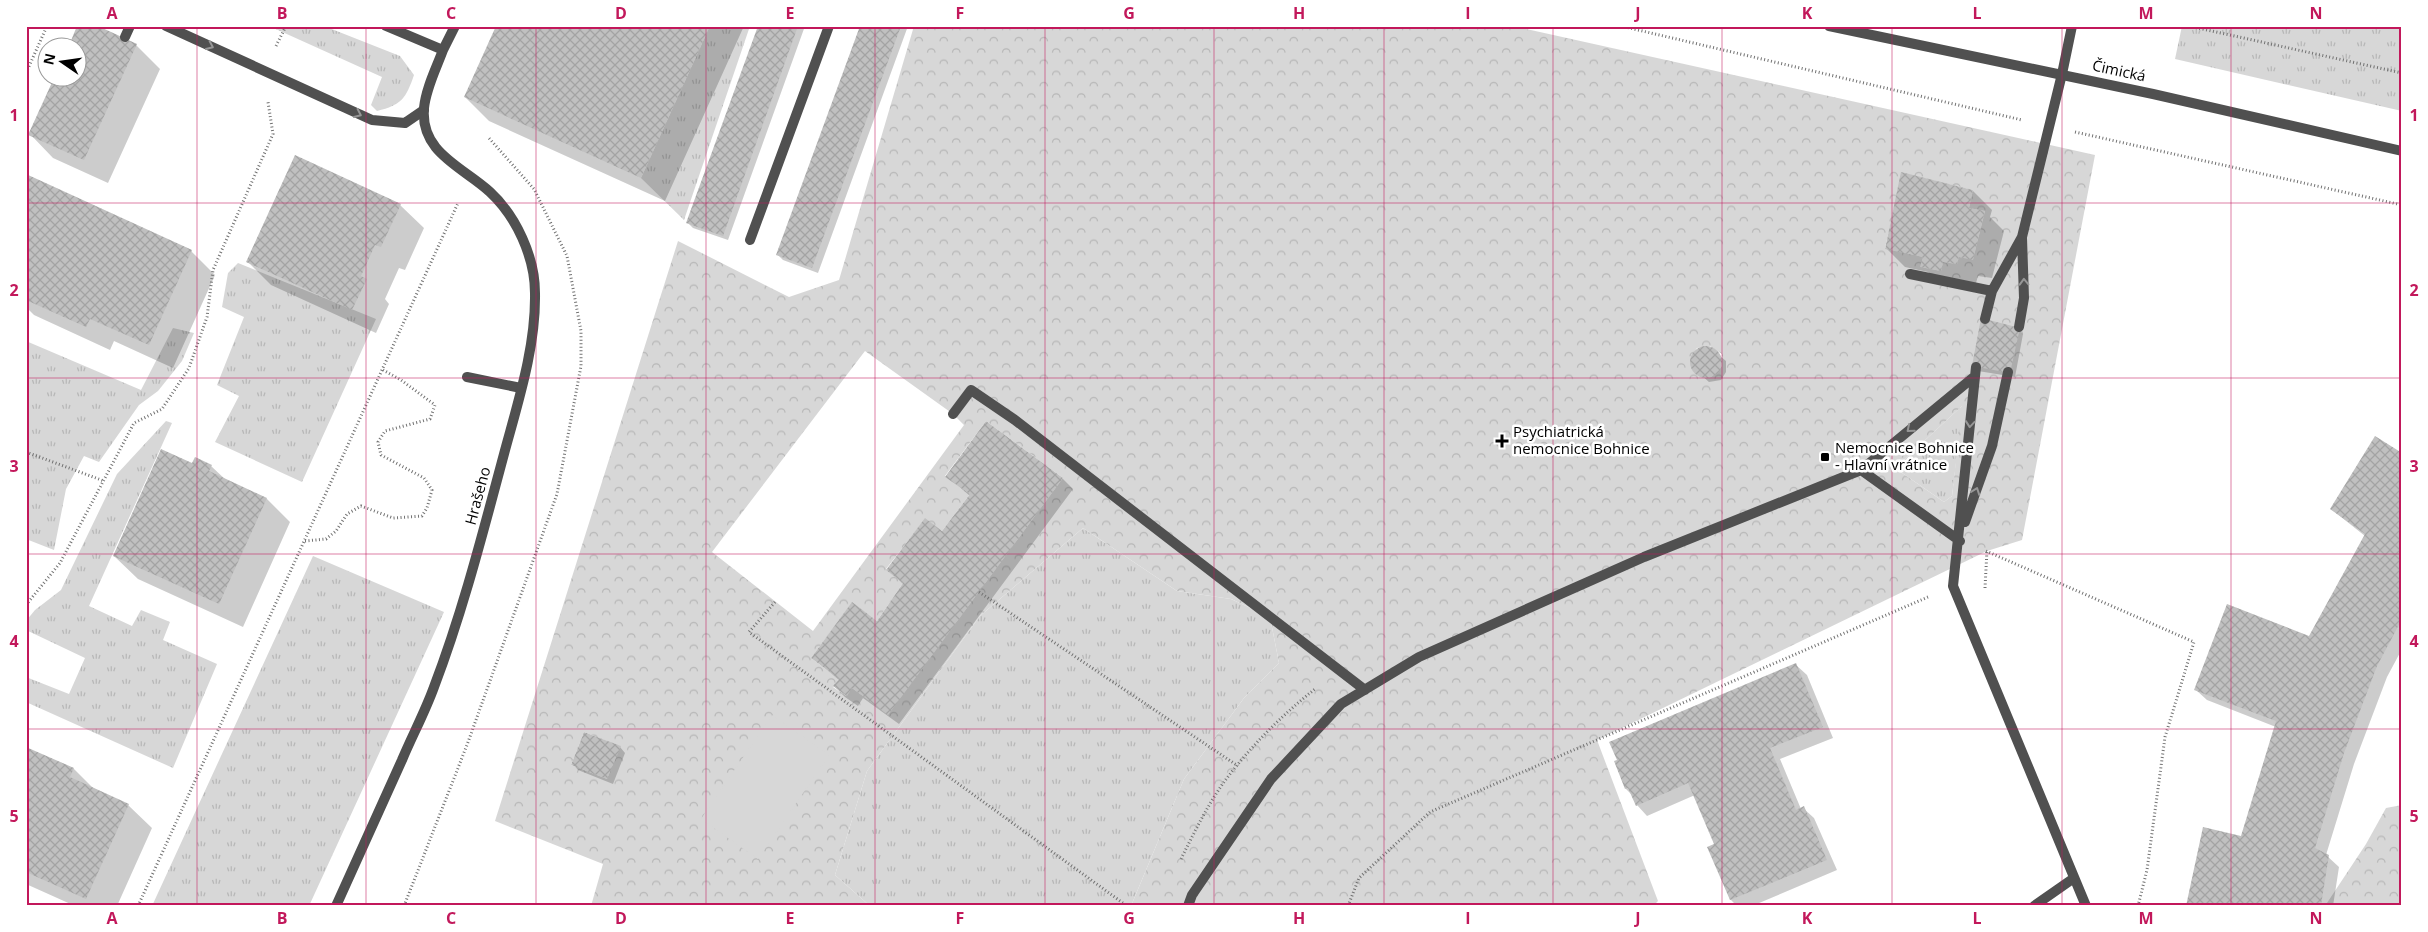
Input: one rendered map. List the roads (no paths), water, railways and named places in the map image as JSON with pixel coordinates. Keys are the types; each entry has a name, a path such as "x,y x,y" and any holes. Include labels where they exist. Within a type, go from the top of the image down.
{"street":[{"path":"125,38 130,26"},
{"path":"166,26 372,120 404,123 424,110 430,84 443,50 455,26"},
{"path":"386,26 443,50"},
{"path":"750,240 829,26"},
{"name":"Čimická","path":"1829,26 2062,74 2402,151"},
{"path":"1985,319 1992,291 2022,237 2072,26"},
{"name":"Hrašeho","path":"336,906 434,689 473,573 521,388 535,318 536,290 531,262 520,236 502,206 491,193 436,149 428,136 424,110"},
{"path":"2019,327 2024,298 2022,237"},
{"path":"1910,274 1992,291"},
{"path":"1188,906 1192,895 1271,778 1341,704 1419,656 1644,557 1861,470 1975,371 1960,539 1953,586 2086,906"},
{"path":"1960,539 1992,446 2008,372"},
{"path":"467,377 521,388"},
{"path":"953,414 971,390 1015,420 1365,690"},
{"path":"1861,470 1960,539"},
{"path":"2034,906 2074,878"}],"place":[{"name":"Psychiatrická nemocnice Bohnice","path":"1502,441"},
{"name":"Nemocnice Bohnice - Hlavní vrátnice","path":"1825,457"}]}
